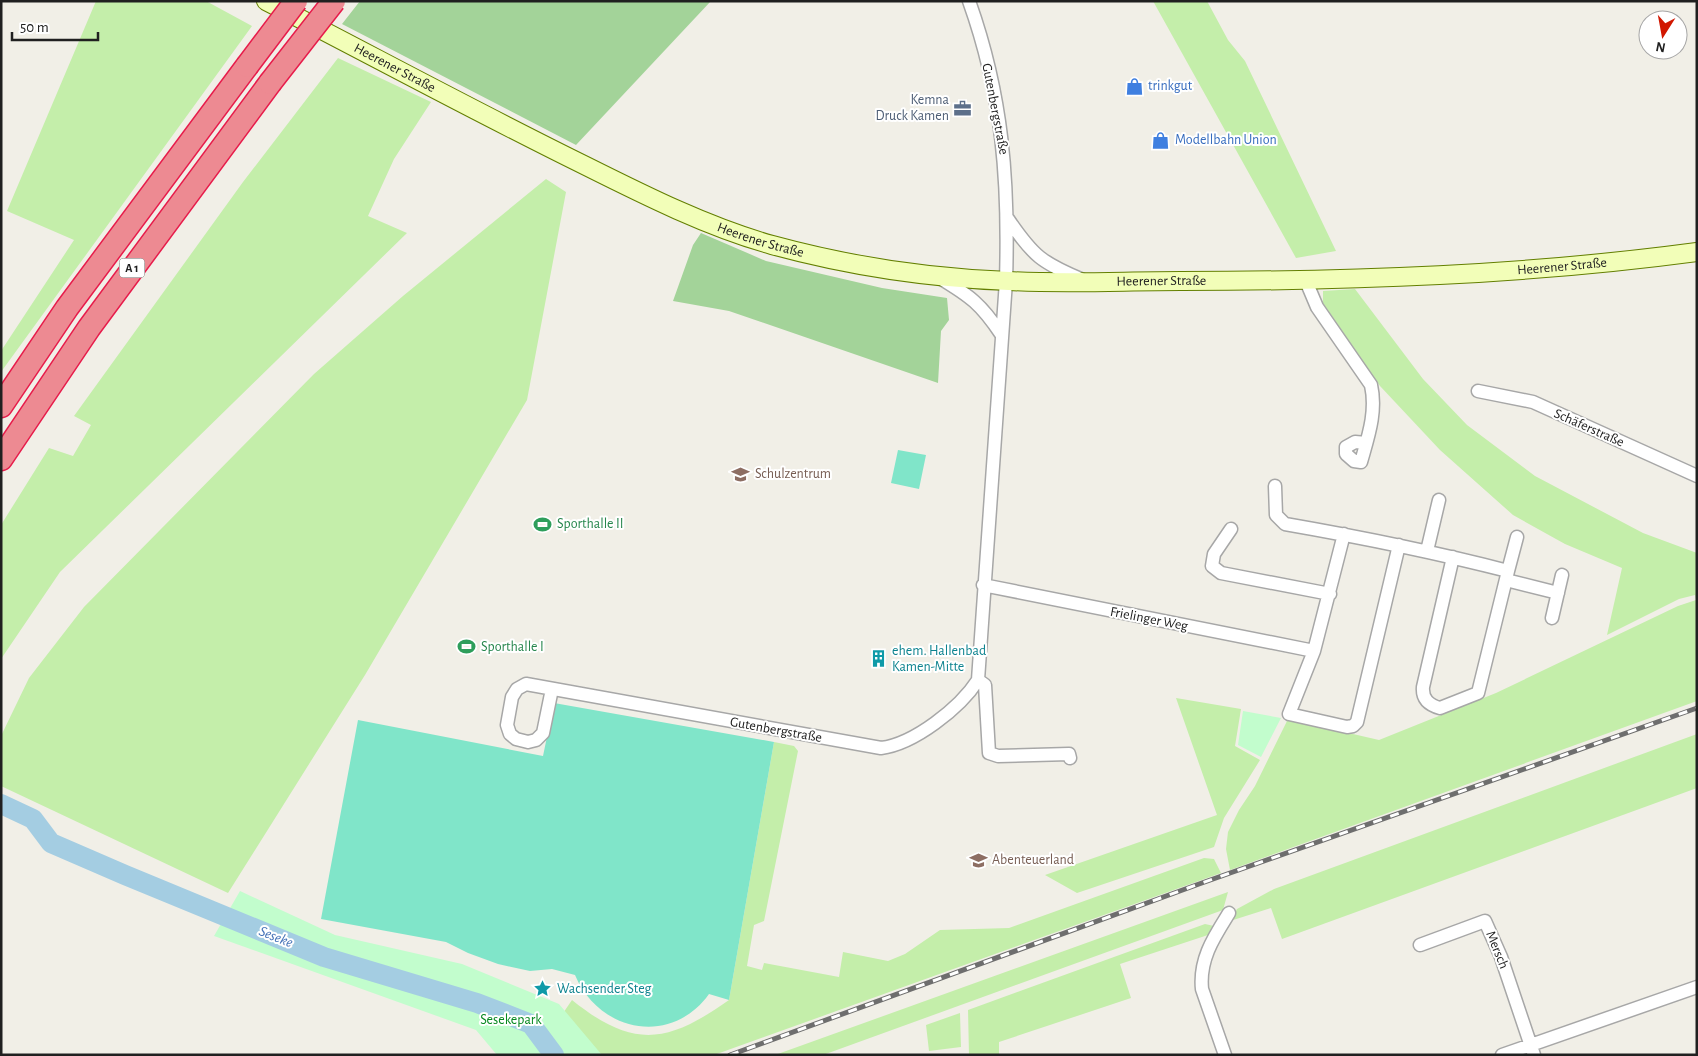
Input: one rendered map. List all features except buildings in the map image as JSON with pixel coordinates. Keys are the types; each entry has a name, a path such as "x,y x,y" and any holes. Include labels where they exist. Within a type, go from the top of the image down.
{"highway":[{"name":"A 1","path":"1,406 67,308 296,1"},
{"name":"A 1","path":"1,459 89,328 334,1"}],"main road":[{"name":"Heerener Straße","path":"266,1 512,130 642,194 716,225 771,244 862,265 935,275 1006,281 1306,281 1526,271 1605,264 1697,252"}],"street":[{"name":"Gutenbergstraße","path":"552,689 542,733 536,740 528,742 516,740 510,734 507,725 512,697 517,690 526,684 881,748 910,740 948,712 972,689 978,680 983,585 1006,281 1008,219 1005,166 997,105 977,24 969,1"},
{"path":"1008,219 1027,247 1038,259 1088,282"},
{"path":"935,275 972,297 989,316 1001,334"},
{"path":"1306,281 1317,307 1371,385 1374,400 1366,443"},
{"name":"Schäferstraße","path":"1478,391 1533,402 1697,476"},
{"path":"1275,486 1276,515 1285,524 1344,534 1453,557 1558,593"},
{"path":"1427,551 1439,500"},
{"path":"1231,529 1214,554 1212,566 1220,573 1330,594"},
{"path":"1344,534 1314,651 1289,714 1347,727 1353,726 1357,722 1399,545"},
{"path":"1453,557 1423,687 1424,697 1434,706 1447,706 1478,692 1517,537"},
{"path":"1552,618 1562,575"},
{"name":"Frielinger Weg","path":"983,585 1314,651"},
{"name":"Gutenbergstraße","path":"978,680 985,685 989,753 998,756 1069,754 1070,758"},
{"path":"1225,1055 1202,989 1201,979 1206,952 1229,913"},
{"name":"Mersch","path":"1420,945 1485,921 1501,957 1532,1049"},
{"path":"1502,1055 1532,1049 1697,987"}],"green space":[{"path":"96,1 206,1 252,26 1,372 1,351 74,240 7,211"},
{"path":"360,1 711,1 576,145 342,24"},
{"path":"1153,1 1207,1 1228,40 1245,61 1336,251 1296,258"},
{"path":"338,58 431,102 394,159 368,216 407,233 60,572 1,659 1,525 49,448 73,456 91,425 74,416 243,182"},
{"path":"546,179 566,192 527,400 365,675 228,893 1,786 1,736 29,678 84,607 314,374 403,296"},
{"path":"701,233 766,261 882,288 947,298 949,320 941,331 938,383 729,311 673,301 693,245"},
{"path":"1355,289 1423,379 1467,425 1535,476 1643,533 1697,553 1697,701 1230,870 1226,849 1228,832 1239,810 1255,786 1288,719 1379,740 1496,693 1678,606 1696,600 1695,595 1679,599 1607,635 1622,568 1565,544 1513,515 1440,450 1380,386 1323,303 1323,291"},
{"path":"898,450 926,455 919,489 891,483"},
{"path":"1176,698 1241,709 1235,746 1260,760 1224,818 1214,847 1077,893 1045,875 1217,815"},
{"path":"554,703 774,742 729,1000 709,994 693,1011 675,1021 656,1026 637,1026 618,1020 601,1009 586,994 575,975 552,969 530,971 498,964 468,953 446,942 321,919 358,720 543,756"},
{"path":"1243,711 1281,718 1261,757 1238,745"},
{"path":"1697,734 1697,788 1282,939 1271,908 1230,921 1237,909 1274,889"},
{"path":"774,742 794,746 798,751 764,921 754,925 747,966 762,970 764,963 839,977 843,952 888,961 905,954 940,930 1009,928 1204,858 1214,859 1221,873 714,1055 591,1055 559,1019 572,1000 594,1016 614,1027 632,1033 650,1035 668,1032 687,1025 707,1015 729,1000"},
{"name":"Sesekepark","path":"240,891 335,935 462,964 559,1004 602,1055 497,1055 476,1030 214,936"},
{"path":"1228,892 1223,910 823,1055 775,1055"},
{"path":"1205,924 1214,926 1208,935 1120,964 1131,998 999,1042 999,1055 969,1055 968,1010"},
{"path":"960,1013 961,1047 929,1051 926,1025"}],"waterway":[{"name":"Seseke","path":"1,804 33,819 51,843 125,875 324,957 477,1003 531,1024 554,1055"}],"railway":[{"path":"730,1055 1199,884 1697,708"}],"place":[{"name":"trinkgut","path":"1134,86"},
{"name":"Kemna Druck Kamen","path":"963,108"},
{"name":"Modellbahn Union","path":"1161,140"},
{"name":"Schulzentrum","path":"741,474"},
{"name":"Sporthalle II","path":"543,524"},
{"name":"Sporthalle I","path":"467,647"},
{"name":"ehem. Hallenbad Kamen-Mitte","path":"878,659"},
{"name":"Abenteuerland","path":"978,860"},
{"name":"Wachsender Steg","path":"543,989"}]}
